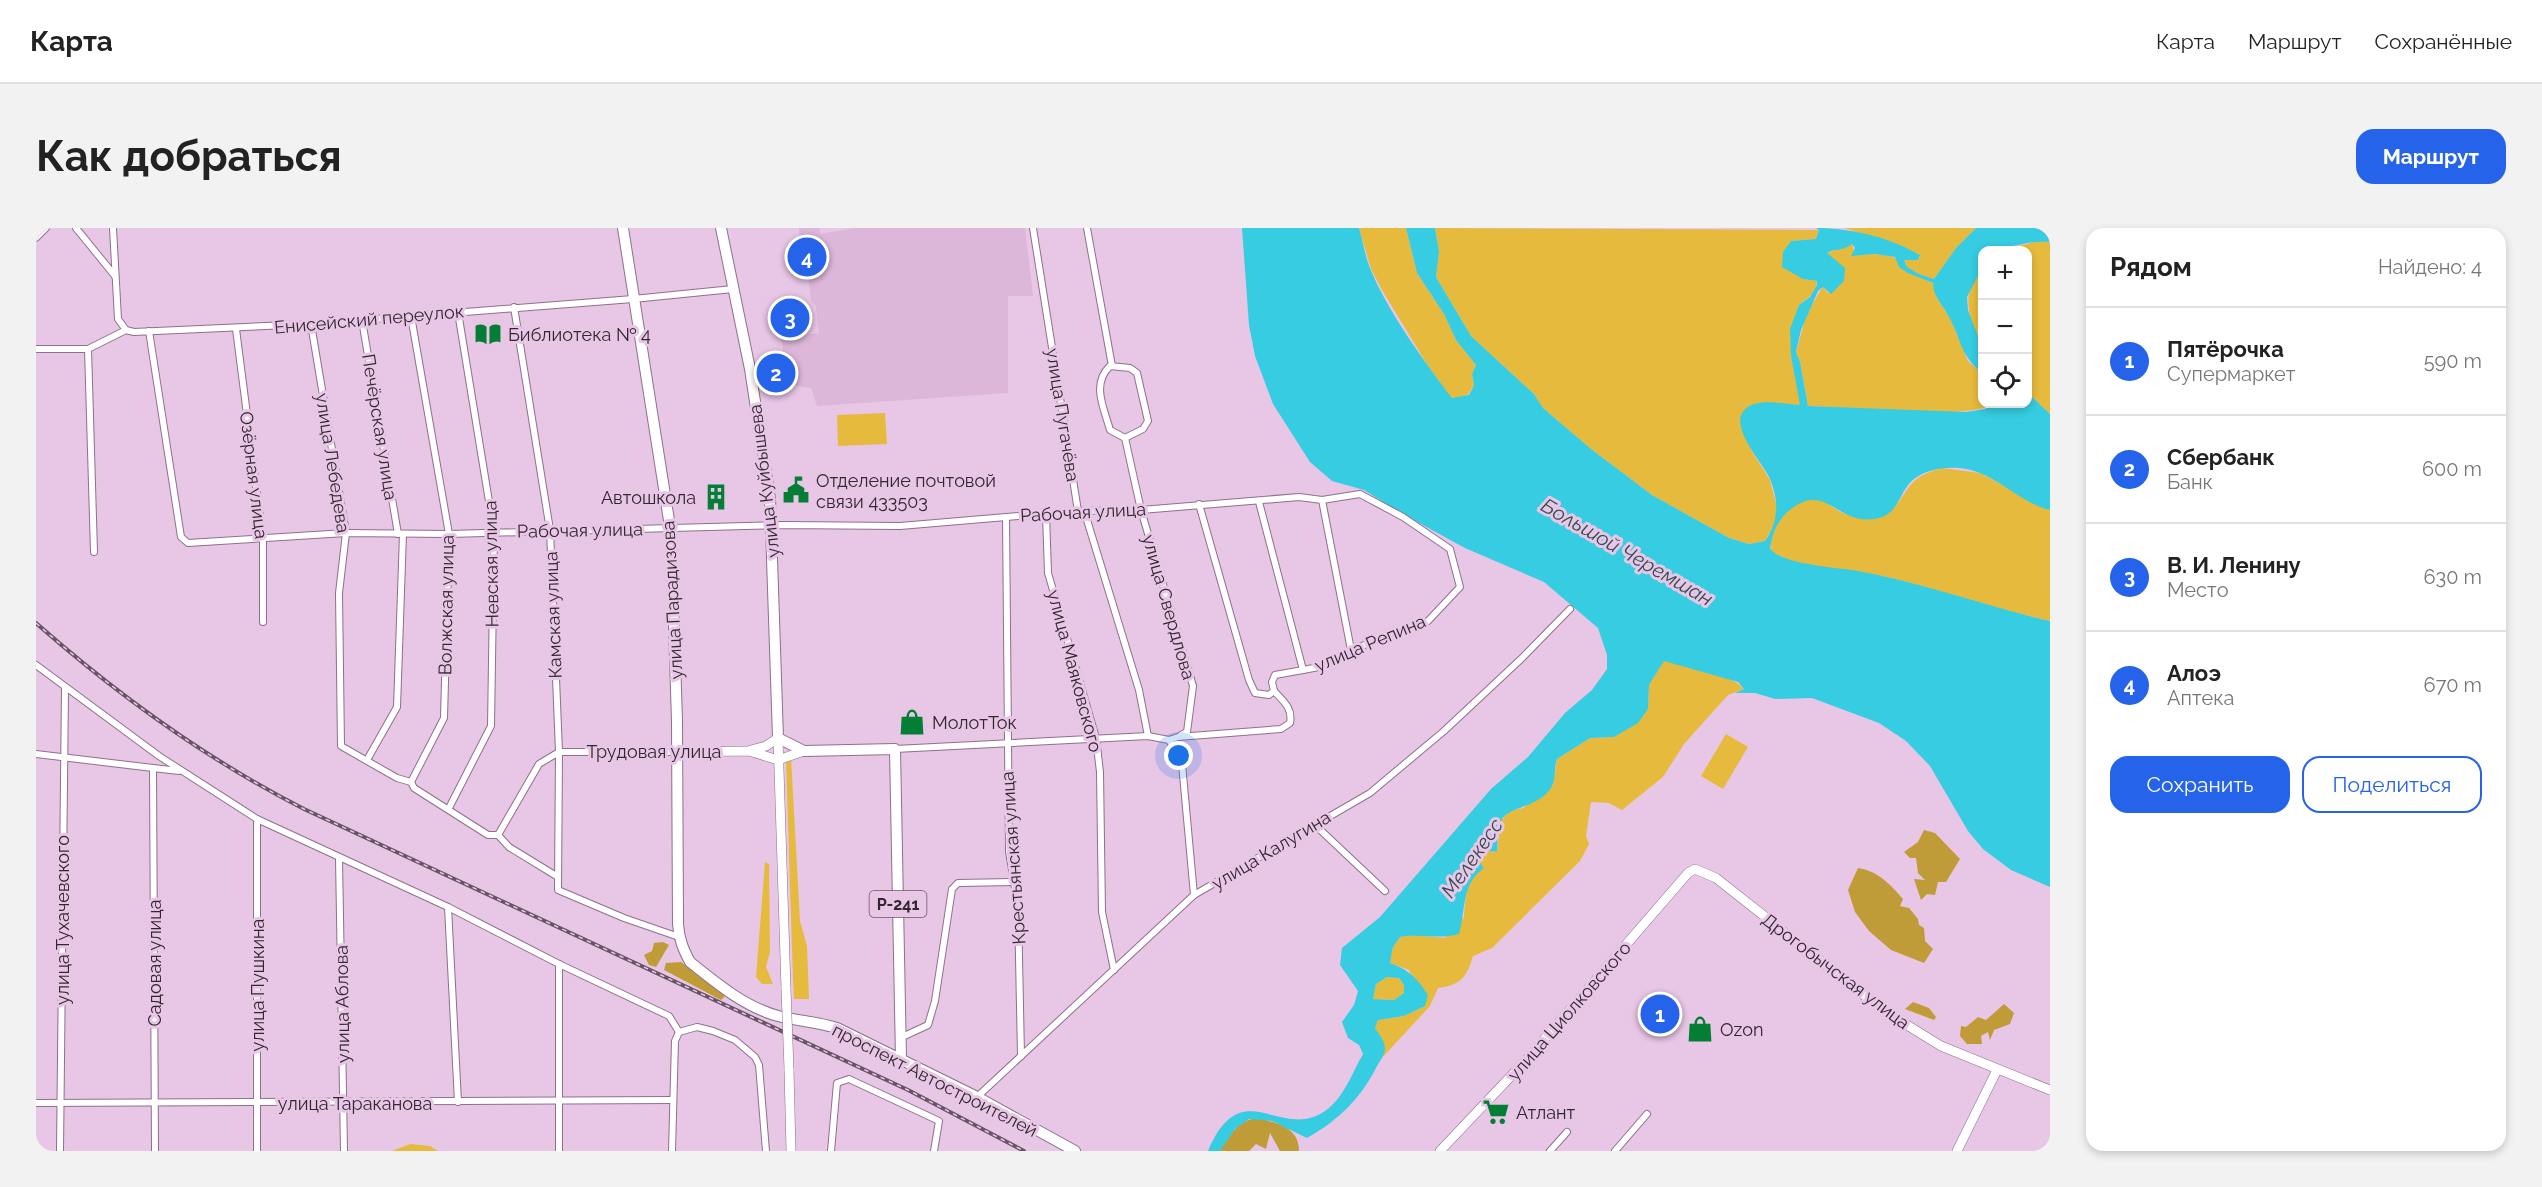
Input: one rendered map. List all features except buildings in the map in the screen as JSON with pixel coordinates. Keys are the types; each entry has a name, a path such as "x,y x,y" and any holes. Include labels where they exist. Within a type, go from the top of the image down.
{"highway":[{"name":"улица Парадизова","path":"623,228 671,528 678,752 679,937 690,962 698,969"},
{"name":"улица Куйбышева","path":"721,228 764,450 772,526 778,738"},
{"path":"778,738 804,751 895,749"},
{"name":"Р-241","path":"895,749 900,1059"},
{"name":"проспект Автостроителей","path":"698,969 745,1002 766,1011 837,1028 977,1097 1076,1151"}],"street":[{"path":"36,238 46,228"},
{"path":"76,228 115,277"},
{"path":"36,349 88,349 126,330 118,319 113,228"},
{"name":"улица Пугачёва","path":"1033,228 1078,511 1087,520 1139,690 1148,736"},
{"path":"1086,228 1112,366 1130,368 1137,374 1148,421 1143,429 1125,438"},
{"name":"Енисейский переулок","path":"126,330 236,329 310,324 633,299 733,288"},
{"name":"Камская улица","path":"514,307 550,530 559,752 558,890 624,918 679,937"},
{"name":"Невская улица","path":"449,808 491,726 494,532 458,312"},
{"name":"Волжская улица","path":"411,316 449,534 444,717 411,782"},
{"name":"Печёрская улица","path":"362,320 400,534 397,707 367,760"},
{"name":"улица Лебедева","path":"310,324 346,533 339,593 341,746 367,760"},
{"name":"Озёрная улица","path":"236,329 263,539 263,622"},
{"name":"Рабочая улица","path":"149,331 181,537 188,543 346,533 449,534 772,526 900,526 1078,511 1141,510 1299,498 1322,500 1360,494 1403,517 1450,549 1461,583 1437,614"},
{"path":"88,349 94,552"},
{"name":"улица Свердлова","path":"1112,366 1103,372 1099,387 1110,430 1125,438 1141,510 1193,686 1187,732 1178,737"},
{"path":"1322,500 1351,650"},
{"path":"1259,502 1303,670"},
{"path":"895,749 1148,736 1169,740 1178,737 1281,729 1290,723 1292,715 1288,707 1274,691 1269,695 1255,693 1245,670 1199,504"},
{"name":"улица Маяковского","path":"1046,514 1048,573 1096,738 1100,772 1102,912 1114,970"},
{"name":"Крестьянская улица","path":"1005,517 1006,744 1013,882 1018,907 1021,1056"},
{"name":"улица Калугина","path":"977,1097 1194,895 1370,793 1444,731 1521,659 1570,609"},
{"name":"улица Репина","path":"1274,691 1272,682 1275,675 1319,667 1351,650 1428,621 1437,614"},
{"path":"36,665 65,689 185,773 257,819 448,907 559,964 669,1016 680,1032"},
{"name":"улица Тухачевского","path":"60,1151 65,689"},
{"path":"749,751 766,746 778,738"},
{"path":"778,738 791,1151"},
{"path":"1169,740 1182,764 1194,895"},
{"path":"749,751 778,760 804,751"},
{"name":"Трудовая улица","path":"559,752 749,751"},
{"path":"498,835 539,764 559,752"},
{"path":"36,754 153,771 185,773"},
{"path":"367,760 397,778 411,782 414,788 449,808 488,835 498,835 509,848 558,877"},
{"name":"Садовая улица","path":"153,771 155,1151"},
{"name":"улица Пушкина","path":"257,819 257,1151"},
{"path":"1314,824 1385,891"},
{"name":"улица Аблова","path":"339,858 344,1151"},
{"name":"Дрогобычская улица","path":"1695,869 1716,878 1883,1010 1941,1046 2050,1090"},
{"name":"улица Циолковского","path":"1440,1151 1528,1058 1688,873 1695,869"},
{"path":"900,1038 928,1025 935,1001 952,889 958,884 1013,882"},
{"path":"448,907 458,1102"},
{"path":"559,964 559,1151"},
{"path":"672,1151 675,1041 680,1032 697,1027 735,1040 755,1057 759,1065 766,1151"},
{"path":"1957,1151 1997,1070"},
{"path":"831,1151 837,1083 849,1079 939,1120 934,1151"},
{"name":"улица Тараканова","path":"36,1103 558,1103 673,1100"},
{"path":"1615,1151 1647,1114"},
{"path":"1550,1151 1567,1132"}],"shaded area":[{"path":"799,228 819,228 821,234 854,228 1025,228 1033,296 1008,296 1008,393 817,406 811,388 796,386 793,371 787,371 781,338 819,333 816,306 811,301 806,250 800,250"},
{"path":"1359,228 1406,228 1417,273 1444,314 1456,340 1476,365 1472,374 1474,385 1468,395 1452,399 1428,366 1371,269"},
{"path":"1435,228 1819,230 1816,239 1791,241 1803,279 1817,281 1813,292 1799,305 1791,356 1801,405 1754,404 1750,448 1770,480 1777,507 1776,521 1765,541 1749,544 1729,538 1652,495 1591,449 1543,408 1534,394 1471,336 1436,277 1439,251"},
{"path":"1844,228 1976,228 1956,248 1934,279 1907,267 1904,260 1918,260 1920,255 1899,245"},
{"path":"2038,241 2050,242 2050,414 2032,397 2032,246 2019,246"},
{"path":"1852,244 1855,254 1893,257 1933,283 1937,298 1951,320 1968,361 1978,370 1978,408 1982,408 1958,412 1932,412 1808,406 1800,362 1796,353 1806,315 1823,286 1828,293 1844,281 1827,253"},
{"path":"1978,273 1978,338 1968,307 1970,287"},
{"path":"885,413 887,444 838,446 837,415"},
{"path":"1943,468 1980,473 2050,510 2050,621 1891,578 1798,563 1771,551 1777,524 1797,502 1814,498 1848,515 1865,518 1881,517 1898,503 1919,477"},
{"path":"1664,660 1718,674 1744,689 1728,695 1684,744 1663,777 1622,810 1609,803 1591,802 1586,836 1589,844 1580,861 1492,948 1473,956 1462,979 1452,985 1438,988 1430,1006 1380,1060 1385,1050 1375,1028 1378,1020 1404,1016 1425,1006 1409,970 1390,963 1393,947 1400,937 1413,935 1445,938 1464,917 1474,856 1484,850 1497,852 1501,820 1510,811 1523,808 1553,785 1557,759 1590,738 1614,737 1648,709 1649,685"},
{"path":"1726,734 1748,747 1723,789 1701,776"},
{"path":"791,757 800,921 807,946 809,999 794,999 786,760"},
{"path":"1924,830 1935,833 1960,859 1946,882 1938,882 1935,895 1927,894 1921,900 1914,879 1925,880 1918,873 1916,858 1910,858 1904,852 1918,842"},
{"path":"765,862 769,864 770,952 766,967 773,984 762,984 756,977"},
{"path":"1858,868 1878,875 1888,883 1903,899 1900,906 1909,908 1918,919 1919,925 1924,928 1925,941 1933,949 1924,963 1891,950 1869,931 1855,912 1848,890"},
{"path":"663,942 669,945 656,967 649,965 644,955 652,951 654,943"},
{"path":"681,962 725,996 721,1000 664,970 666,963"},
{"path":"1387,977 1399,978 1404,985 1404,993 1394,1000 1373,999 1376,984"},
{"path":"1913,1002 1929,1008 1936,1017 1934,1020 1905,1009"},
{"path":"2004,1004 2014,1013 2010,1024 1994,1030 1990,1040 1988,1032 1981,1036 1982,1044 1967,1044 1960,1036 1961,1026 1966,1027 1978,1017 1986,1020"},
{"path":"1257,1118 1286,1127 1295,1136 1299,1151 1280,1151 1270,1133 1266,1149 1256,1144 1249,1151 1220,1151 1239,1125"},
{"path":"410,1144 430,1146 438,1151 392,1151"}],"water":[{"path":"1242,228 1359,228 1368,263 1377,284 1407,336 1452,398 1469,395 1474,385 1472,374 1476,365 1456,340 1444,314 1417,273 1406,228 1435,228 1439,251 1436,277 1471,336 1534,394 1543,408 1591,449 1652,495 1729,538 1749,544 1765,541 1773,526 1776,503 1770,479 1746,440 1740,419 1744,410 1754,404 1771,402 1800,405 1791,356 1790,329 1799,305 1810,297 1817,285 1817,281 1803,279 1782,267 1783,252 1791,241 1816,239 1819,230 1816,228 1870,235 1896,243 1920,255 1918,260 1904,260 1907,267 1934,279 1956,248 1976,228 2050,228 2050,242 2011,246 1978,246 1978,276 1967,297 1968,310 1978,336 1978,370 1965,353 1949,317 1936,297 1933,283 1899,267 1895,257 1875,254 1851,256 1855,248 1852,244 1827,253 1845,268 1844,281 1831,294 1823,287 1818,291 1801,330 1796,352 1808,406 1966,412 1987,408 2032,408 2032,397 2050,414 2050,510 2038,506 1995,480 1972,470 1944,468 1930,471 1916,478 1906,488 1892,510 1879,518 1853,517 1824,502 1814,500 1804,502 1791,509 1779,521 1770,548 1775,553 1795,561 1902,580 2050,621 2050,887 2011,870 1983,849 1968,831 1930,766 1906,741 1879,723 1812,698 1775,699 1755,693 1735,693 1744,689 1738,682 1664,661 1649,685 1648,709 1638,723 1614,737 1590,738 1557,759 1553,783 1547,793 1512,811 1500,822 1497,852 1484,850 1474,856 1484,868 1471,882 1459,934 1400,937 1393,947 1390,963 1412,975 1420,984 1428,995 1425,1006 1404,1016 1378,1020 1375,1028 1384,1043 1384,1053 1371,1078 1348,1107 1329,1124 1307,1138 1272,1121 1249,1119 1235,1129 1220,1151 1208,1151 1221,1128 1234,1115 1248,1111 1293,1119 1308,1118 1332,1106 1347,1085 1363,1054 1359,1045 1348,1038 1342,1022 1354,1005 1358,991 1340,965 1342,948 1380,917 1491,789 1528,757 1565,713 1592,690 1607,669 1607,655 1598,628 1544,582 1465,548 1364,490 1332,481 1310,462 1273,404 1255,356 1249,325","holes":["1387,977 1399,978 1404,985 1404,993 1394,1000 1373,999 1376,984"]}],"railway":[{"path":"36,623 99,676 164,725 268,790 304,809 908,1090 1024,1151"}],"place":[{"name":"Алоэ","path":"807,257"},
{"name":"В. И. Ленину","path":"790,318"},
{"name":"Библиотека № 4","path":"488,334"},
{"name":"Сбербанк","path":"776,373"},
{"name":"Отделение почтовой связи 433503","path":"796,490"},
{"name":"Автошкола","path":"716,497"},
{"name":"МолотТок","path":"912,722"},
{"name":"Пятёрочка","path":"1660,1014"},
{"name":"Ozon","path":"1700,1029"},
{"name":"Атлант","path":"1496,1112"}],"water label":[{"name":"Большой Черемшан","path":"1627,552"},
{"name":"Мелекесс","path":"1472,858"}]}
